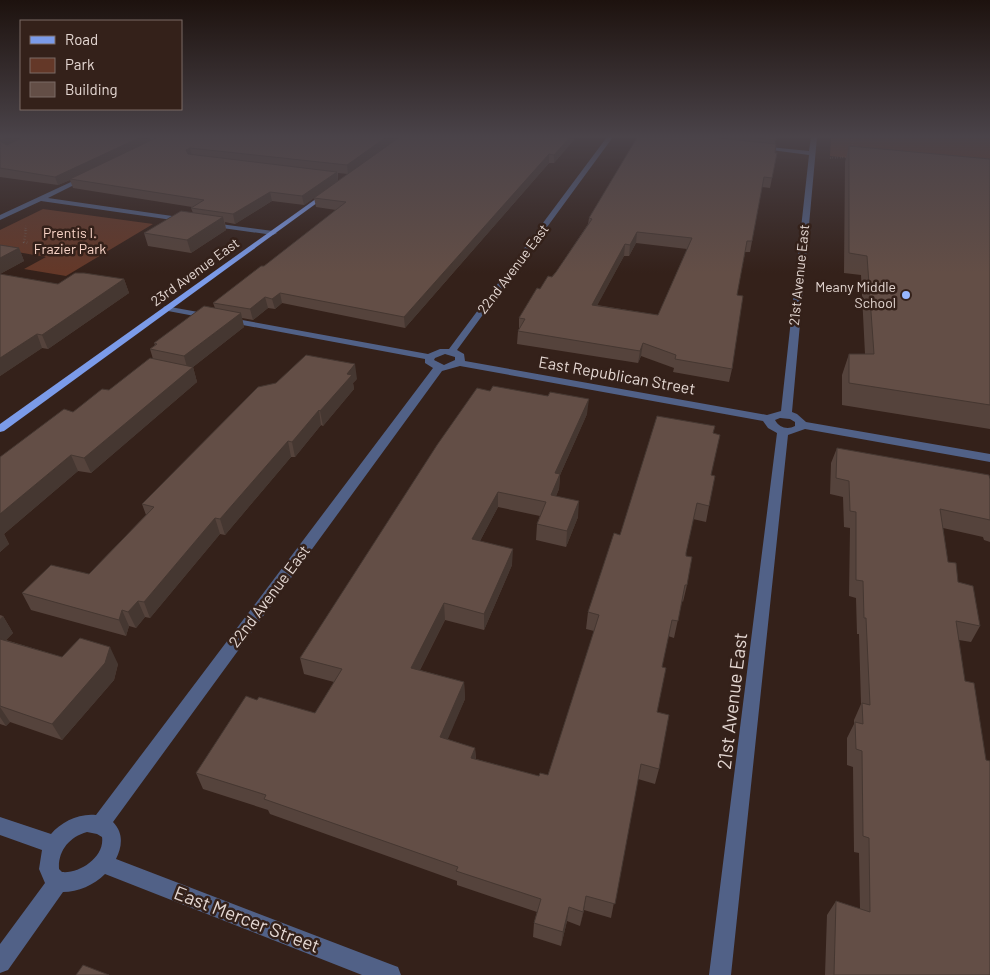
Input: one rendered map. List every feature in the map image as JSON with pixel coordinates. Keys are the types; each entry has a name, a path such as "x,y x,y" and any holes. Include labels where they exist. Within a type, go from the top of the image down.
{"main road":[{"name":"23rd Avenue East","path":"0,429 333,189"}],"street":[{"path":"0,218 75,182"},
{"name":"22nd Avenue East","path":"451,352 577,182"},
{"name":"21st Avenue East","path":"786,414 809,182"},
{"path":"40,199 191,221"},
{"path":"200,222 273,233"},
{"path":"168,308 434,362 450,367 459,363 460,356 451,352 438,352 434,362"},
{"name":"22nd Avenue East","path":"100,825 434,362"},
{"name":"East Republican Street","path":"459,363 769,419"},
{"path":"801,425 795,431 783,431 771,425 769,419 774,415 786,414 797,419 801,425 990,458"},
{"name":"21st Avenue East","path":"720,975 783,431"},
{"path":"87,823 97,823 100,825 110,832 112,840 111,849 103,864 91,875 69,883 59,881 52,876 48,869 48,859 54,845 67,832 77,826 87,823"},
{"path":"0,826 54,845"},
{"name":"East Mercer Street","path":"103,864 359,970 390,975"},
{"path":"0,962 59,881"}],"green space":[{"name":"Prentis I. Frazier Park","path":"43,209 153,224 66,276 24,269 46,257 0,249 0,230"}],"building":[{"path":"92,182 322,182 302,196 270,192 233,214 191,208 204,200"},
{"path":"336,182 524,182 404,317 280,293 272,299 265,297 250,309 213,303 346,202 314,198"},
{"path":"610,182 763,182 752,241 747,241 737,295 743,296 732,369 675,359 676,355 643,343 640,351 518,331 525,319 519,318 537,288 540,289 548,276 552,277 556,272 592,219 589,218","holes":["637,232 692,238 658,315 592,305 625,244 630,245"]},
{"name":"Meany Middle School","path":"849,182 990,182 990,405 849,383 849,354 874,354 867,256 849,253"},
{"path":"181,211 223,217 187,240 144,233"},
{"path":"0,245 19,248 0,258"},
{"path":"75,273 124,279 42,335 37,334 0,358 0,274 58,284"},
{"path":"204,306 241,313 184,356 150,349 157,344 154,343"},
{"path":"306,355 355,364 347,374 352,375 292,442 288,441 220,519 215,518 144,602 138,601 128,612 122,610 119,620 22,593 51,565 89,574 154,507 142,504 258,387 276,383"},
{"path":"150,358 193,367 84,458 71,455 0,514 0,457 64,409 73,412 102,389 109,390"},
{"path":"493,386 548,396 550,392 589,399 555,473 560,474 551,495 579,501 567,531 537,524 546,502 498,492 472,539 513,549 484,614 444,603 411,668 464,682 440,737 475,748 471,758 539,776 540,773 548,775 599,615 588,612 614,533 620,535 657,416 715,426 713,433 720,435 711,475 715,476 709,506 697,503 686,553 686,556 692,557 687,585 685,585 678,621 672,620 662,667 666,668 657,712 669,715 659,769 641,764 615,904 586,896 583,912 569,907 563,932 534,923 541,899 456,871 458,867 264,799 266,795 196,773 246,696 257,700 259,697 315,713 342,669 300,658 437,445 477,388 490,391"},
{"path":"837,448 989,475 990,520 940,509 948,562 956,563 958,582 973,586 980,626 956,621 965,681 974,683 986,760 990,761 990,975 834,975 836,901 870,912 869,838 863,836 862,751 856,749 855,722 863,724 862,703 870,705 866,618 864,618 863,581 856,580 856,512 850,511 849,481 836,478"},
{"path":"80,638 110,647 105,663 52,724 0,706 0,639 62,657"},
{"path":"83,965 109,975 76,975"}],"place":[{"name":"Meany Middle School","path":"906,295"}]}
